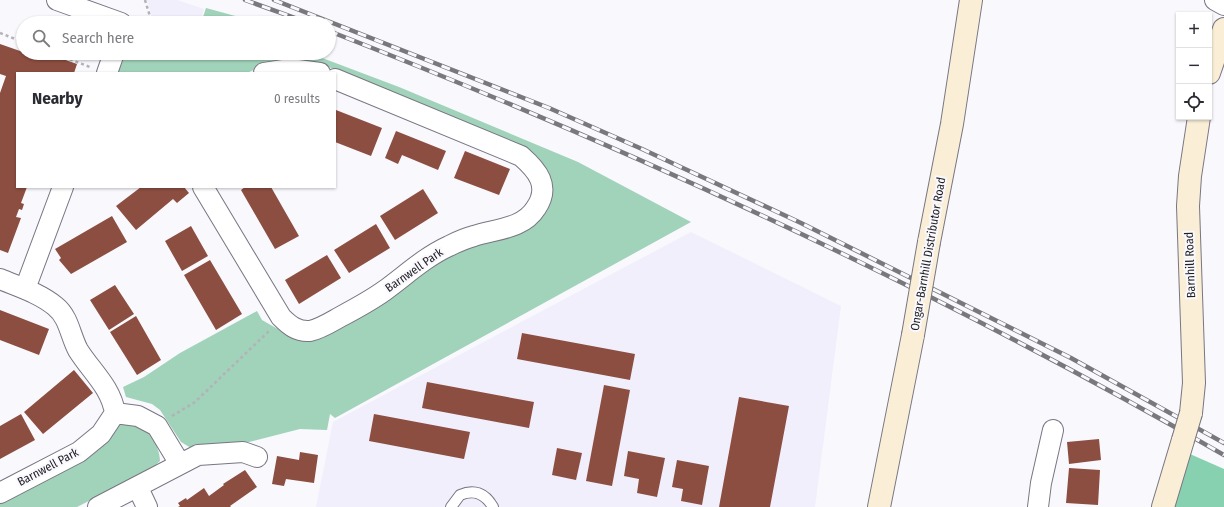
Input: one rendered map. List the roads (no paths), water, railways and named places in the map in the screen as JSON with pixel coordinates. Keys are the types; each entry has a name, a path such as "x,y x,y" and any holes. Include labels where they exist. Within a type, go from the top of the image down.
{"street":[{"path":"57,0 102,16"},
{"name":"Ongar-Barnhill Distributor Road","path":"879,507 952,124 971,0"},
{"path":"1215,0 1224,5"},
{"path":"1212,64 1224,29"},
{"path":"107,72 112,60"},
{"path":"269,72 290,68 314,72"},
{"name":"Barnwell Park","path":"204,188 281,317 294,329 309,331 325,325 365,303 384,291 418,264 449,246 474,236 506,229 527,217 536,208 542,193 541,179 536,168 522,156 336,79"},
{"name":"Barnhill Road","path":"1163,507 1191,413 1193,375 1188,206 1190,176 1199,120"},
{"path":"25,289 63,188"},
{"path":"0,279 43,297 57,308 64,316 77,348 110,396 115,413 138,416 157,426 180,464"},
{"name":"Barnwell Park","path":"0,493 79,452 101,434 115,413"},
{"path":"1038,507 1041,483 1054,430"},
{"path":"98,507 138,488 198,455 243,452 257,457"},
{"path":"138,488 147,507"}],"lane":[{"path":"452,507 460,495 475,492 482,494 489,500 493,507"}],"railway":[{"path":"245,0 290,16"},
{"path":"274,0 315,16"},
{"path":"336,24 549,108 642,149 801,223 1071,358 1224,443"},
{"path":"336,34 559,125 672,174 785,226 1007,336 1116,394 1224,455"}]}
